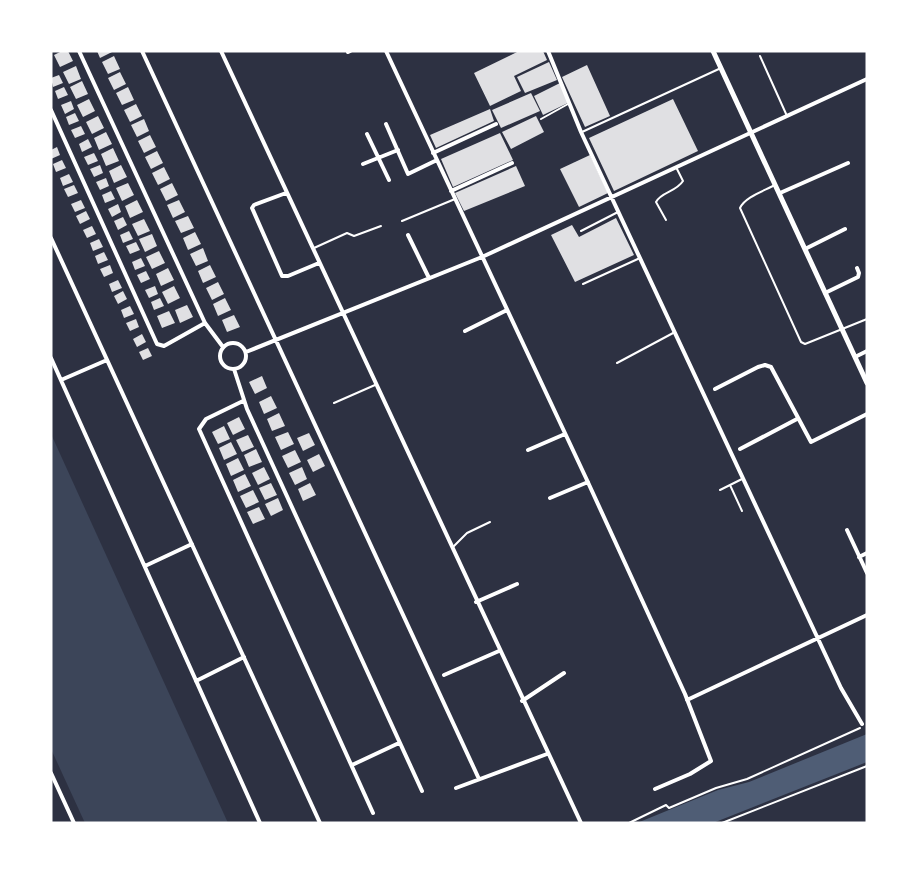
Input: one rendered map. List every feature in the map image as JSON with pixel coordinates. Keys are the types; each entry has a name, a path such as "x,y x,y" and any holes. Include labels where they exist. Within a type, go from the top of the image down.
{"street":[{"path":"79,51 204,322 223,346"},
{"path":"142,51 278,340 479,779"},
{"path":"221,51 451,549 581,823"},
{"path":"386,51 588,482 687,700 711,761 690,774 655,789"},
{"path":"548,51 581,132 618,212 819,637 841,688 862,724"},
{"path":"713,51 867,384"},
{"path":"246,352 482,257 867,80"},
{"path":"51,110 157,344 164,346 204,322"},
{"path":"386,124 408,174 437,160"},
{"path":"433,153 496,124"},
{"path":"368,134 389,180"},
{"path":"363,164 398,150"},
{"path":"451,191 512,163"},
{"path":"780,193 848,163"},
{"path":"286,193 254,205 252,208 282,276 288,276 319,264"},
{"path":"805,248 845,229"},
{"path":"408,235 429,278"},
{"path":"51,238 320,823"},
{"path":"825,293 858,276 857,268"},
{"path":"465,331 507,310"},
{"path":"236,343 241,345 246,352 245,362 234,369 224,366 220,356 223,346 236,343"},
{"path":"855,357 867,351"},
{"path":"51,358 260,823"},
{"path":"61,380 107,360"},
{"path":"715,389 765,365 770,367 811,442 867,414"},
{"path":"234,369 244,401 422,791"},
{"path":"244,401 206,418 199,429 373,813"},
{"path":"740,449 797,419"},
{"path":"528,450 565,434"},
{"path":"550,498 588,482"},
{"path":"847,530 867,573"},
{"path":"145,566 192,544"},
{"path":"859,557 867,553"},
{"path":"476,602 517,584"},
{"path":"687,700 867,615"},
{"path":"444,675 499,651"},
{"path":"196,681 244,657"},
{"path":"522,701 564,673"},
{"path":"352,765 399,742"},
{"path":"456,788 547,754"},
{"path":"51,772 74,823"}],"lane":[{"path":"760,56 787,116"},
{"path":"581,132 721,68"},
{"path":"541,119 570,103"},
{"path":"666,220 656,202 658,197 680,186 683,181 676,167"},
{"path":"776,185 752,197 742,204 740,208 801,342 805,344 843,331 867,319"},
{"path":"402,221 455,199"},
{"path":"581,231 618,212"},
{"path":"312,250 347,233 354,236 381,226"},
{"path":"583,284 640,258"},
{"path":"617,363 675,332"},
{"path":"334,404 375,385"},
{"path":"720,490 744,478"},
{"path":"730,485 742,511"},
{"path":"451,549 468,533 490,522"}],"path":[{"path":"862,724 865,730"},
{"path":"629,823 666,805 670,808 716,788 747,779 859,730 862,724"},
{"path":"722,823 867,766"}],"shaded area":[{"path":"51,434 228,823 85,823 51,749"},
{"path":"867,734 867,762 713,823 637,823 718,790 749,782"}],"building":[{"path":"62,51 68,51 73,61 60,67 54,55"},
{"path":"97,51 114,51 100,58"},
{"path":"519,51 543,51 547,60 514,76 521,91 490,106 474,73"},
{"path":"114,56 120,69 108,74 102,62"},
{"path":"549,62 557,80 525,93 517,77"},
{"path":"587,65 610,116 585,127 562,77"},
{"path":"76,66 81,79 69,84 63,72"},
{"path":"120,72 126,84 114,90 108,78"},
{"path":"59,75 63,83 53,87 51,78"},
{"path":"82,81 88,94 76,99 70,87"},
{"path":"560,83 570,102 543,115 534,96"},
{"path":"64,87 68,95 58,99 55,91"},
{"path":"128,87 134,100 122,105 116,93"},
{"path":"531,93 540,111 501,128 492,110"},
{"path":"89,99 95,111 83,117 77,105"},
{"path":"673,99 698,151 614,191 589,138"},
{"path":"71,101 74,109 65,114 61,105"},
{"path":"136,104 142,116 130,122 124,110"},
{"path":"490,109 494,121 436,148 430,135"},
{"path":"75,113 79,121 69,125 66,117"},
{"path":"98,116 104,128 92,134 86,122"},
{"path":"536,116 544,132 511,149 502,132"},
{"path":"144,119 149,131 137,137 131,125"},
{"path":"81,126 85,134 75,138 71,130"},
{"path":"106,132 112,144 99,150 94,138"},
{"path":"500,133 513,160 453,187 441,159"},
{"path":"150,135 156,147 144,153 138,141"},
{"path":"88,139 92,147 82,152 79,144"},
{"path":"57,147 60,155 51,159 51,150"},
{"path":"113,148 119,161 106,166 101,154"},
{"path":"157,151 163,163 151,169 145,157"},
{"path":"94,153 98,161 88,165 84,157"},
{"path":"590,155 608,193 579,207 560,169"},
{"path":"62,160 66,168 56,172 53,164"},
{"path":"100,165 103,173 94,177 90,169"},
{"path":"121,165 127,177 114,183 109,171"},
{"path":"516,166 525,186 464,211 455,193"},
{"path":"164,167 170,179 158,185 152,173"},
{"path":"69,174 73,182 63,186 60,178"},
{"path":"106,178 109,186 100,190 96,182"},
{"path":"128,183 134,195 122,201 116,188"},
{"path":"172,183 178,195 166,201 160,189"},
{"path":"74,185 78,193 68,197 64,189"},
{"path":"111,191 115,199 105,203 102,195"},
{"path":"81,200 85,208 75,212 71,204"},
{"path":"137,200 143,212 130,218 125,206"},
{"path":"179,200 185,212 173,218 167,205"},
{"path":"118,204 121,212 112,217 108,209"},
{"path":"86,211 90,219 80,224 76,216"},
{"path":"188,216 194,228 181,233 175,221"},
{"path":"123,217 127,225 118,230 114,221"},
{"path":"616,218 634,255 575,282 551,235 572,225 579,237"},
{"path":"144,219 150,231 138,236 132,224"},
{"path":"92,226 96,234 87,238 83,230"},
{"path":"129,231 133,239 123,243 120,235"},
{"path":"195,232 201,244 188,250 183,238"},
{"path":"152,234 157,246 145,252 139,239"},
{"path":"99,239 103,247 93,251 90,243"},
{"path":"136,242 140,250 130,254 126,246"},
{"path":"203,248 208,261 196,266 190,254"},
{"path":"159,251 165,263 152,269 146,257"},
{"path":"104,252 108,260 98,264 95,256"},
{"path":"141,258 145,266 135,270 132,262"},
{"path":"110,265 113,273 104,277 100,269"},
{"path":"210,265 216,277 203,283 198,271"},
{"path":"168,268 174,280 161,286 156,274"},
{"path":"146,271 150,279 141,283 137,275"},
{"path":"118,280 122,288 112,292 109,284"},
{"path":"218,282 224,294 212,300 206,288"},
{"path":"155,286 158,294 149,298 145,290"},
{"path":"174,286 180,298 168,304 162,292"},
{"path":"123,291 127,299 118,304 114,296"},
{"path":"160,298 164,306 154,310 151,302"},
{"path":"225,298 231,310 218,316 213,304"},
{"path":"187,305 193,317 180,323 175,310"},
{"path":"130,306 134,314 124,318 121,310"},
{"path":"169,311 175,323 162,328 157,316"},
{"path":"234,315 240,327 227,332 222,320"},
{"path":"136,319 139,327 130,331 126,323"},
{"path":"142,334 146,342 137,347 133,339"},
{"path":"148,348 152,356 143,360 139,352"},
{"path":"262,376 267,388 255,394 249,382"},
{"path":"271,396 277,408 264,414 259,402"},
{"path":"279,413 285,426 272,431 267,419"},
{"path":"239,417 245,429 233,435 227,423"},
{"path":"224,426 230,439 218,444 212,432"},
{"path":"288,432 294,444 281,450 275,437"},
{"path":"309,433 315,445 303,451 297,438"},
{"path":"248,435 254,447 242,452 236,440"},
{"path":"231,442 237,454 224,460 219,448"},
{"path":"256,449 262,462 249,467 244,455"},
{"path":"295,450 301,462 288,468 282,456"},
{"path":"319,454 325,466 313,472 307,460"},
{"path":"238,458 244,470 231,476 226,464"},
{"path":"264,467 270,479 258,485 252,473"},
{"path":"302,467 307,479 295,485 289,473"},
{"path":"245,474 251,486 238,492 233,480"},
{"path":"271,483 277,495 265,500 259,488"},
{"path":"310,483 316,495 303,501 298,489"},
{"path":"253,490 259,502 246,508 240,496"},
{"path":"278,498 283,510 271,516 265,504"},
{"path":"259,507 265,519 253,524 247,512"}]}
